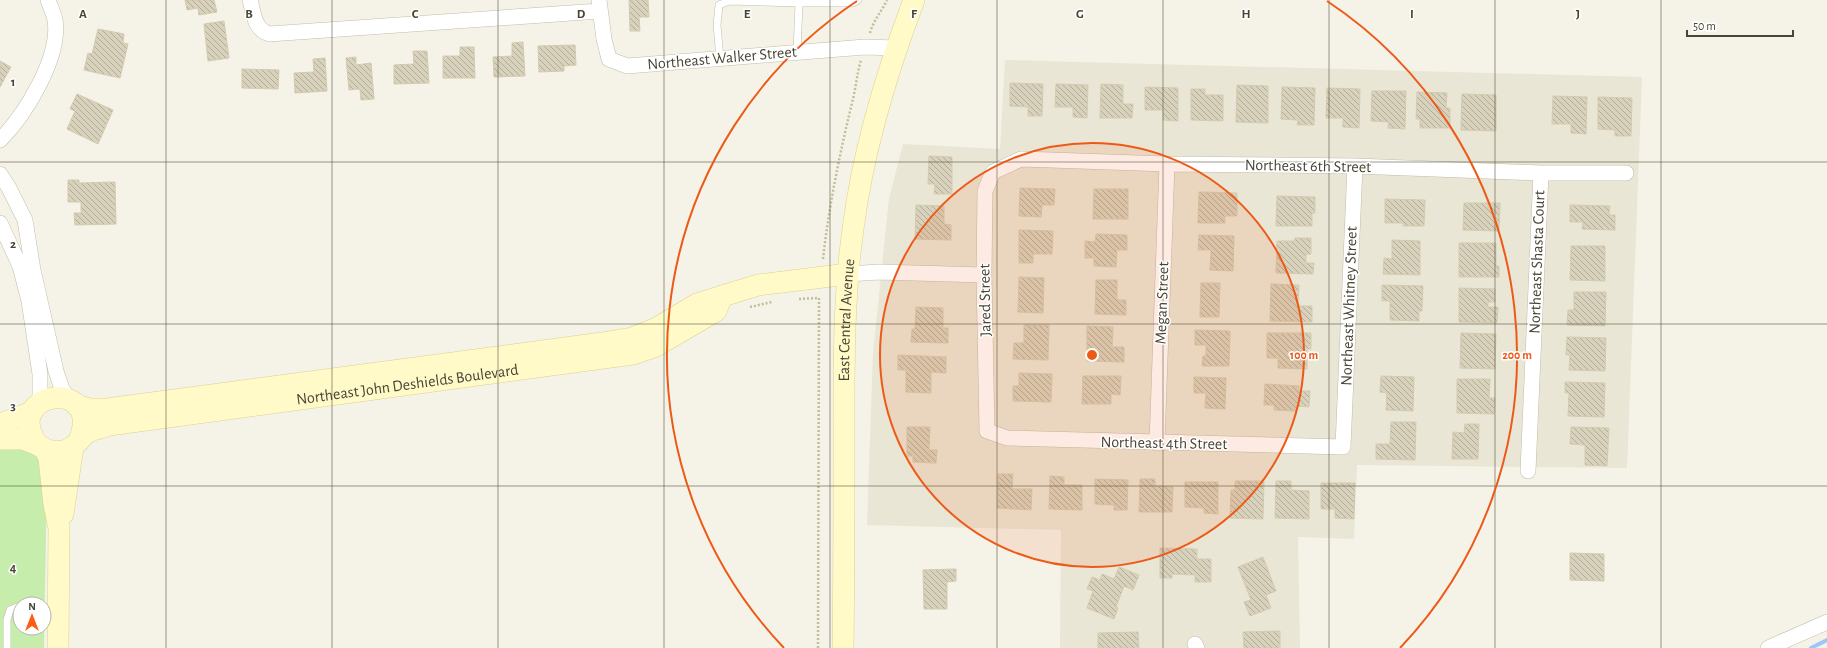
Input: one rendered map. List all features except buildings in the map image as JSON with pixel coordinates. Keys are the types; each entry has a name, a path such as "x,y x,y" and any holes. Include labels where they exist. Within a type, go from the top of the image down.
{"street":[{"path":"0,140 10,130 42,80 54,46 55,20 48,0"},
{"path":"250,0 260,31 268,34 599,5"},
{"name":"East Central Avenue","path":"843,648 844,354 848,274 859,190 877,108 896,48 914,0"},
{"name":"Northeast Walker Street","path":"599,5 604,39 609,59 627,66 865,47 896,48"},
{"name":"Northeast 6th Street","path":"993,172 1021,159 1167,164 1355,166 1540,173 1626,173"},
{"name":"Megan Street","path":"1156,443 1167,164"},
{"name":"Northeast Whitney Street","path":"1342,447 1355,166"},
{"name":"Jared Street","path":"987,431 984,275 985,191 993,172"},
{"name":"Northeast Shasta Court","path":"1528,471 1540,173"},
{"path":"0,174 9,188 25,220 33,270 56,371 62,389 82,413 83,419 83,429 76,444 68,476 66,505 60,528 55,609 58,648"},
{"path":"0,223 20,266 29,301 40,374 36,408 29,421 30,431 49,458 54,504 60,528"},
{"path":"848,274 879,272 984,275"},
{"name":"Northeast John Deshields Boulevard","path":"72,402 90,409 107,409 602,343 632,338 657,328 696,304 758,285 848,274"},
{"name":"Northeast John Deshields Boulevard","path":"76,444 89,432 109,425 633,354 656,346 716,311 722,296"},
{"path":"0,424 36,408 50,398 72,402"},
{"name":"Northeast 4th Street","path":"987,431 1007,438 1342,447"},
{"path":"0,439 23,439 41,447 59,452 76,444"},
{"path":"1768,648 1827,622"}],"lane":[{"path":"720,59 717,25 719,5 729,1 853,3 858,0"},
{"path":"797,52 799,3"},
{"path":"7,648 7,620 10,610 12,609"}],"shaded area":[{"path":"1005,60 1642,77 1627,468 1357,465 1354,539 1298,537 1300,648 1060,648 1061,530 867,525 873,353 889,198 903,144 1000,149"}],"green space":[{"path":"0,448 24,450 35,454 43,466 47,476 45,596 12,596 12,636 44,636 44,648 0,648"}],"waterway":[{"path":"1811,648 1827,640"}]}
